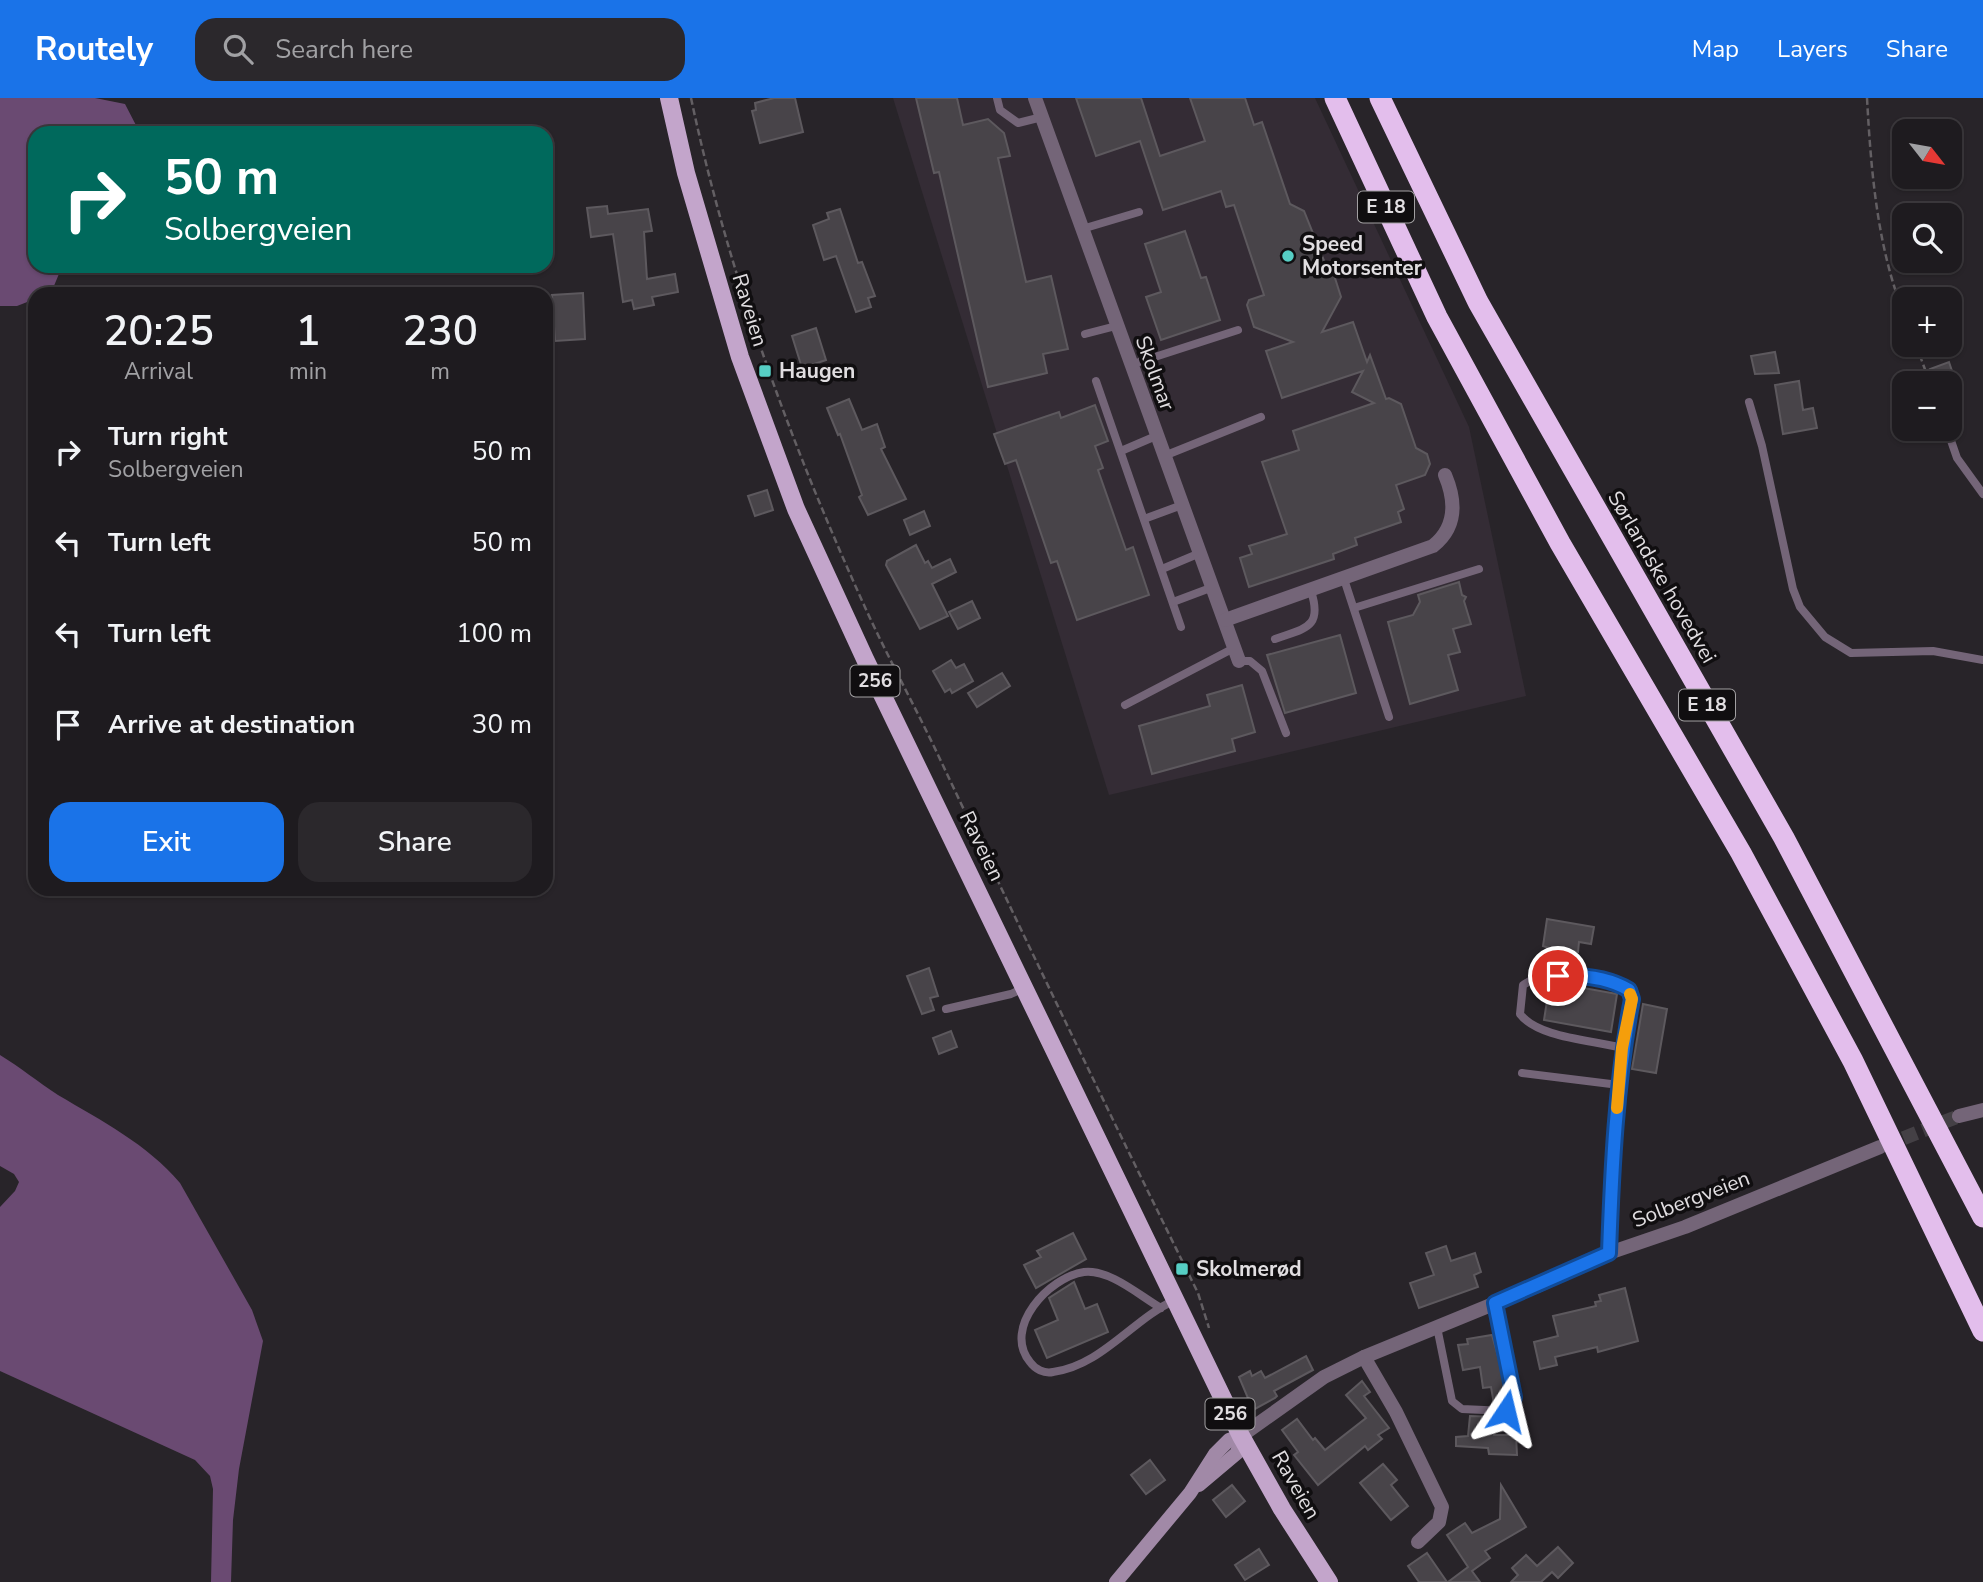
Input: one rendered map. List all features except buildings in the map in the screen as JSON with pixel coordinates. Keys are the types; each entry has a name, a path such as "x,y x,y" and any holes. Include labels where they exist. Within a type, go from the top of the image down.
{"highway":[{"name":"E 18","path":"1335,98 1437,317 1560,543 1741,853 1853,1061 1983,1331"},
{"name":"Sørlandske hovedvei","path":"1380,98 1478,302 1784,838 1983,1217"}],"main road":[{"name":"Raveien","path":"669,98 686,173 737,345 796,509 865,659 1026,987 1168,1304 1282,1509 1329,1582"},
{"path":"1116,1582 1190,1493 1237,1453 1241,1436"}],"street":[{"name":"Skolmar","path":"1035,98 1236,654"},
{"path":"1225,620 1433,546 1448,530 1454,508 1453,493 1446,475"},
{"path":"1959,1116 1983,1110"},
{"name":"Solbergveien","path":"1241,1436 1324,1377 1364,1357 1609,1253 1685,1227 1880,1147"},
{"path":"1364,1357 1396,1412 1442,1507 1439,1522 1418,1542"}],"lane":[{"path":"997,98 1000,110 1018,123 1042,117"},
{"path":"1082,229 1139,212"},
{"path":"1085,334 1116,326"},
{"path":"1130,365 1238,330"},
{"path":"1096,381 1181,627"},
{"path":"1749,402 1762,446 1793,589 1800,607 1825,637 1852,653 1933,650 1983,660"},
{"path":"1164,456 1261,417"},
{"path":"1121,451 1156,436"},
{"path":"1951,441 1957,458 1983,494"},
{"path":"1144,519 1182,505"},
{"path":"1162,569 1200,553"},
{"path":"1353,608 1479,569"},
{"path":"1344,579 1389,717"},
{"path":"1173,602 1213,587"},
{"path":"1275,639 1308,627 1314,621 1316,606 1311,590"},
{"path":"1125,705 1236,654 1262,671 1286,733"},
{"path":"1609,1253 1610,1194 1622,1048 1632,999 1629,990 1622,986 1578,975 1538,976 1523,985 1520,1014 1526,1022 1540,1030 1622,1048"},
{"path":"946,1009 1011,994 1026,987"},
{"path":"1522,1073 1619,1085"},
{"path":"1084,1272 1114,1279 1168,1304 1130,1328 1101,1352 1076,1366 1046,1373 1033,1366 1024,1353 1022,1335 1035,1304 1056,1285 1084,1272"},
{"path":"1437,1327 1452,1401 1462,1409 1511,1409 1514,1397 1495,1303"}],"path":[{"path":"691,98 707,173 747,305 798,453 835,540 1072,1039 1198,1293 1209,1329"},
{"path":"1867,98 1871,161 1892,287"}],"shaded area":[{"path":"0,98 95,98 125,104 136,126 28,126 28,273 59,273 54,287 28,287 28,302 17,306 0,306"},
{"path":"893,98 1315,98 1469,427 1526,696 1109,795"},
{"path":"0,1055 58,1095 123,1134 167,1169 180,1183 252,1310 263,1341 239,1469 233,1520 231,1582 211,1582 213,1489 210,1476 195,1460 0,1371 0,1207 15,1191 19,1182 14,1174 0,1166"}],"tunnel":[{"path":"1884,1146 1959,1116"}],"slow traffic":[{"path":"1617,1108 1622,1048 1632,999 1630,994"}],"place":[{"name":"Speed Motorsenter","path":"1288,256"},
{"name":"Haugen","path":"765,371"},
{"name":"Skolmerød","path":"1182,1269"}],"route":[{"path":"1506,1411 1514,1404 1514,1397 1495,1303 1609,1253 1610,1194 1622,1048 1632,999 1629,990 1622,986 1578,975 1558,976"}]}
